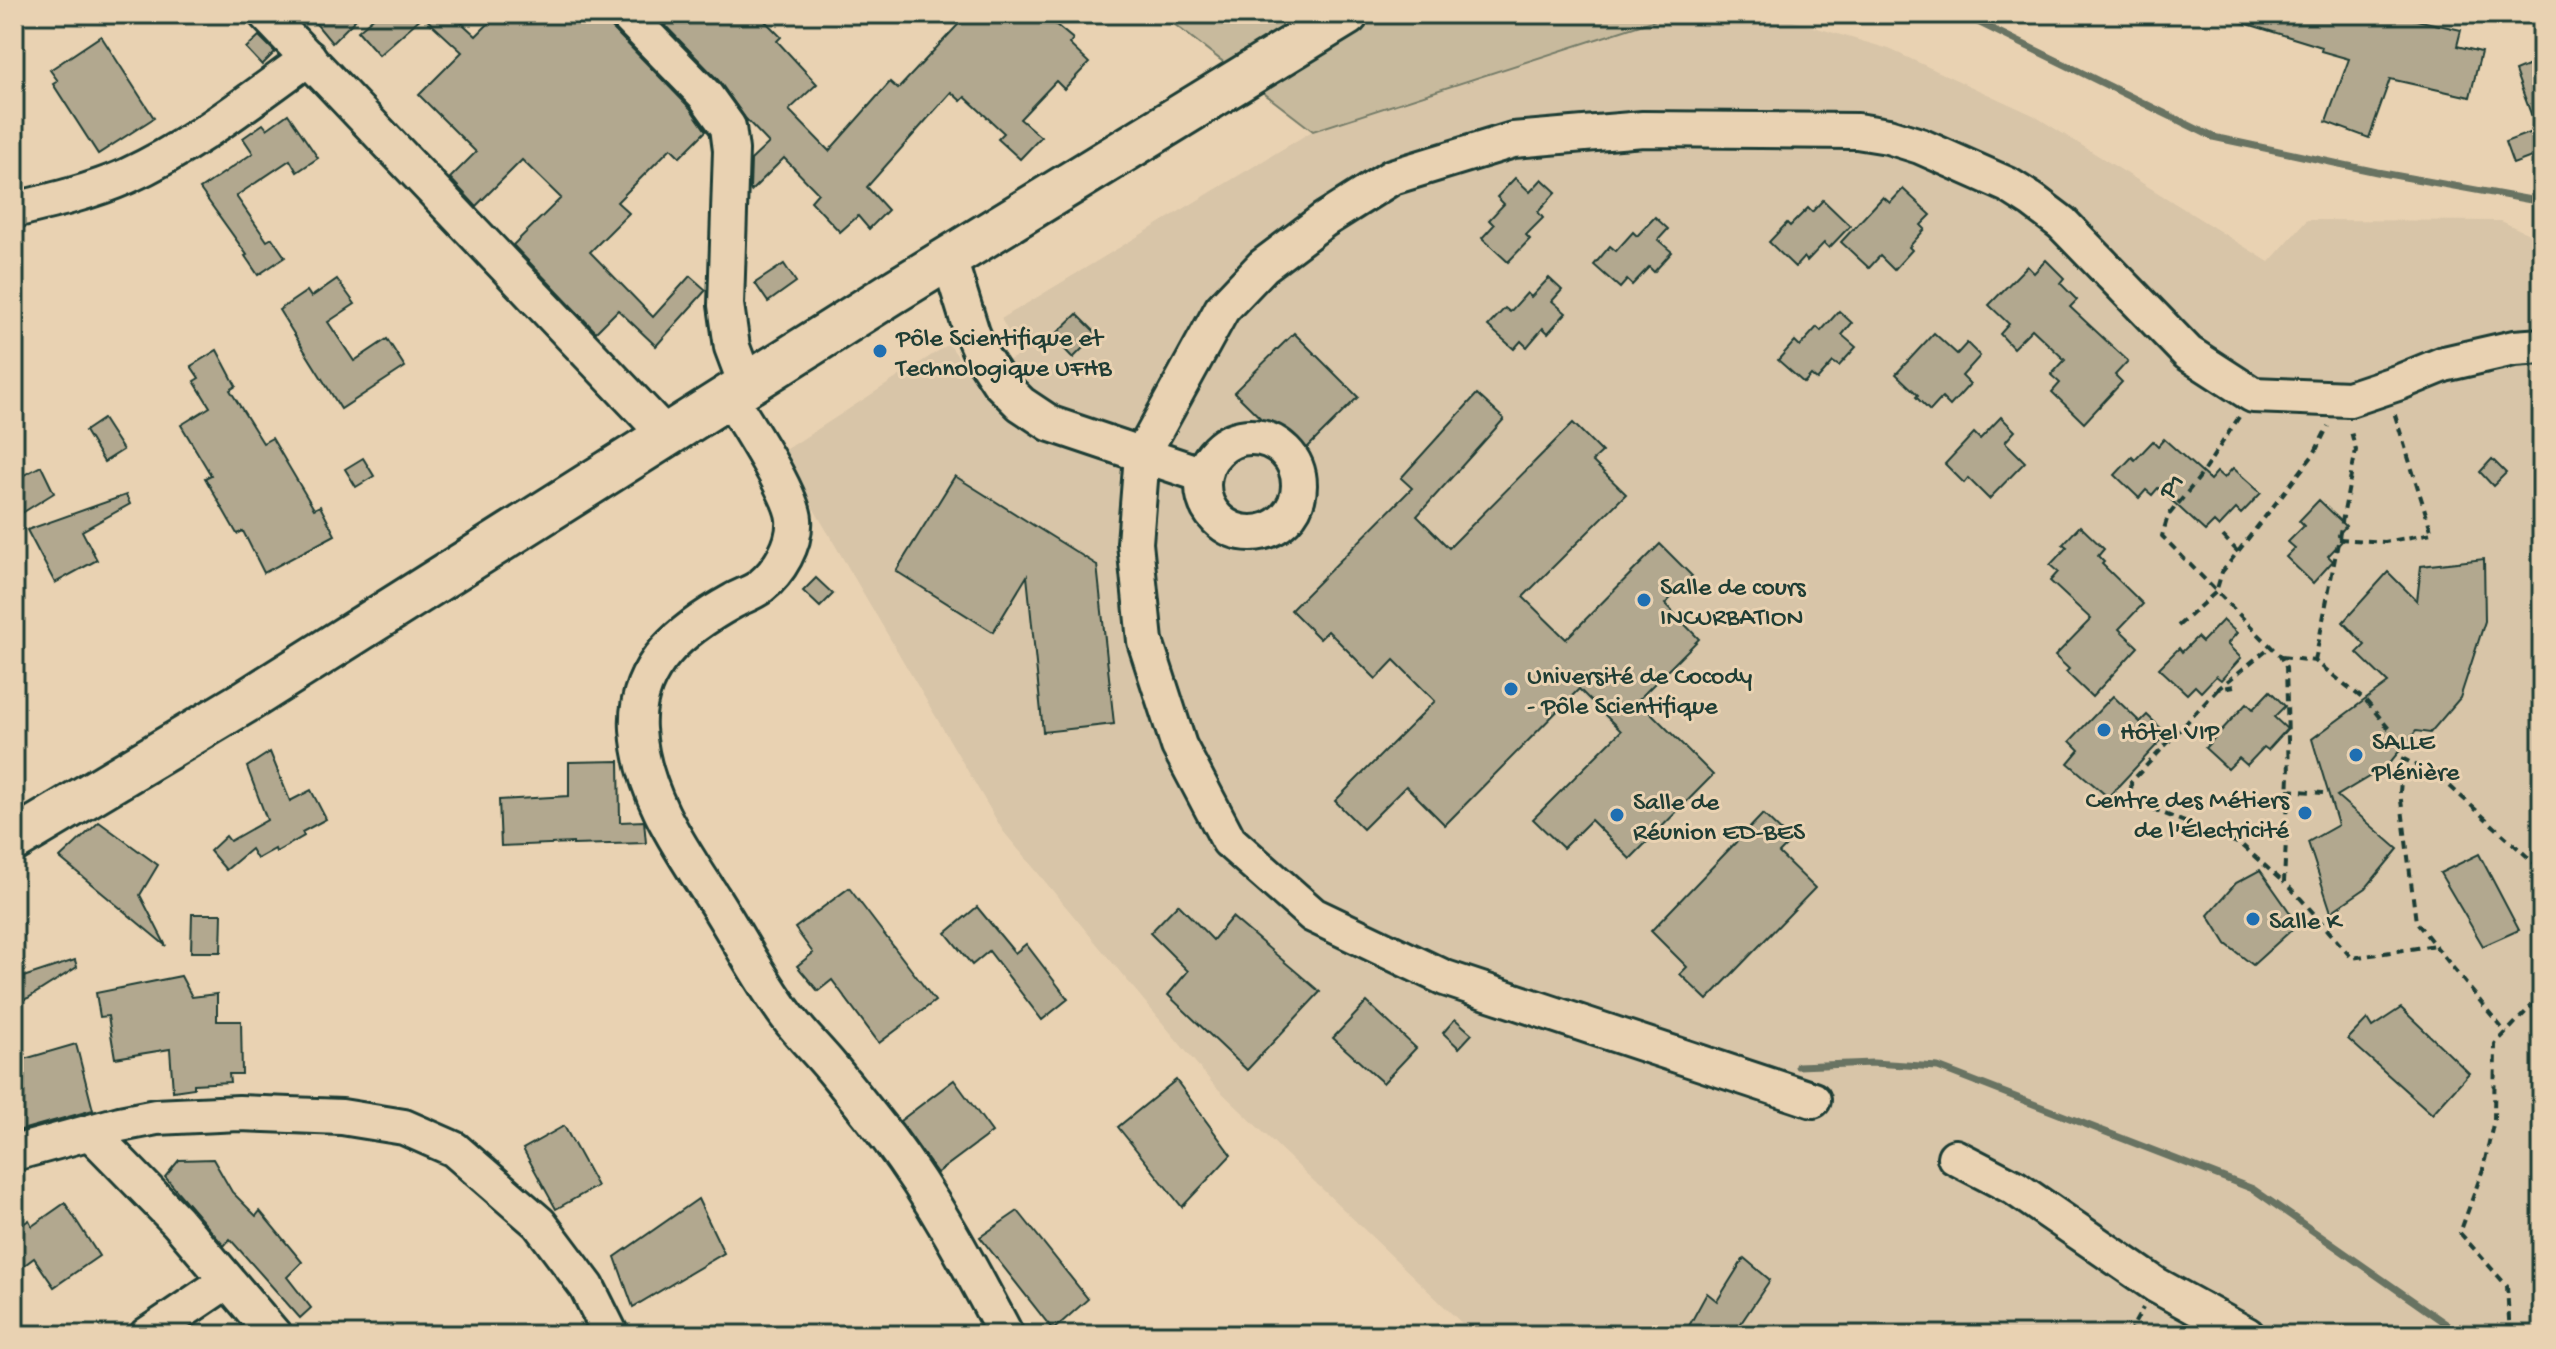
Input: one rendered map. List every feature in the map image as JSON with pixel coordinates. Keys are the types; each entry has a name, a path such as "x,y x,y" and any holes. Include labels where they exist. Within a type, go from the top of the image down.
{"main road":[{"path":"14,840 248,700 666,435 1347,14"}],"street":[{"path":"266,14 666,435"},
{"path":"626,14 705,95 728,127 731,150 726,305 738,391 794,517 787,552 775,573 759,588 706,617 679,636 657,659 644,684 639,707 638,728 644,766 665,822 787,1016 889,1140 950,1231 1006,1335"},
{"path":"14,210 91,190 127,176 200,137 309,58"},
{"path":"1813,1100 1445,978 1313,915 1229,841 1179,746 1145,641 1135,543 1142,455 1222,309 1263,266 1324,220 1392,177 1513,140 1643,129 1857,131 1920,146 2008,185 2062,223 2188,353 2253,395 2349,399 2444,364 2514,348 2542,346"},
{"path":"949,259 982,356 999,382 1021,404 1051,424 1203,475"},
{"path":"14,1153 156,1117 239,1113 342,1117 404,1127 454,1149 539,1223 587,1287 611,1335"},
{"path":"91,1133 177,1221 274,1335"},
{"path":"1955,1157 2015,1188 2156,1285 2247,1335"},
{"path":"147,1335 227,1281"}],"path":[{"path":"2339,539 2385,542 2432,533 2386,387"},
{"name":"P1","path":"2216,592 2162,536 2168,516 2199,478 2253,395"},
{"path":"2315,661 2356,450 2341,399"},
{"path":"2178,626 2216,592 2222,572 2314,454 2341,399"},
{"path":"2223,536 2238,552"},
{"path":"2216,592 2280,656 2286,667 2288,790 2284,882"},
{"path":"2270,647 2218,689 2131,782 2132,801 2242,845 2300,897 2352,958 2436,945"},
{"path":"2280,656 2315,661 2367,702 2404,747 2400,792 2416,922 2506,1033"},
{"path":"2218,689 2234,686"},
{"path":"2402,758 2442,779 2542,870"},
{"path":"2288,790 2323,793"},
{"path":"2510,1335 2507,1286 2460,1233 2483,1169 2494,1120 2495,1044 2542,995"}],"shaded area":[{"path":"1161,14 1674,14 1313,131"},
{"name":"Université de Cocody - Pôle Scientifique","path":"1506,14 1769,14 1889,49 2033,115 2269,262 2307,220 2501,221 2542,240 2542,1335 1474,1335 1214,1085 1003,831 781,453 949,344 976,382 991,369 1021,354 1001,319"}],"building":[{"path":"308,14 361,14 332,43"},
{"path":"378,14 452,14 476,36 498,14 607,14 612,28 690,108 706,131 680,157 671,148 617,202 629,213 590,252 653,317 690,276 706,290 656,346 618,310 596,332 513,245 561,198 522,160 476,206 450,178 476,152 419,95 462,52 423,16 379,55 358,31"},
{"path":"654,14 758,14 781,37 777,41 817,84 789,110 829,151 890,82 898,89 968,14 1043,14 1073,39 1069,44 1089,63 1064,89 1056,81 1020,119 1041,137 1020,159 998,139 1004,133 965,97 961,101 951,92 867,187 888,210 869,229 858,216 840,232 811,201 818,193 784,158 751,191 751,160 769,143 746,119 719,81"},
{"path":"2231,14 2413,14 2412,19 2461,30 2457,46 2481,52 2470,97 2390,79 2369,138 2326,122 2349,59 2321,51 2322,47 2231,19"},
{"path":"101,36 154,118 98,154 53,84 58,81 50,70"},
{"path":"259,36 275,52 262,65 246,48"},
{"path":"2542,60 2542,153 2513,164 2505,142 2537,130 2515,71"},
{"path":"288,114 318,158 297,172 290,160 236,196 267,241 272,238 285,257 258,275 200,189 253,153 243,138 263,124 267,129"},
{"path":"1515,178 1530,192 1542,179 1556,192 1538,212 1543,218 1526,235 1530,239 1508,262 1482,238 1494,225 1489,220 1504,204 1497,197"},
{"path":"1903,189 1931,215 1921,225 1925,229 1894,270 1880,256 1869,268 1841,242 1883,197 1890,203"},
{"path":"1823,200 1850,226 1829,248 1824,243 1807,261 1804,257 1795,267 1769,242 1787,223 1790,226 1808,208 1812,212"},
{"path":"1655,217 1668,229 1658,240 1672,252 1654,272 1649,267 1632,285 1627,280 1620,288 1594,265 1610,246 1616,251 1633,232 1637,236"},
{"path":"2046,260 2064,278 2060,283 2077,300 2070,307 2128,361 2115,375 2122,382 2084,423 2052,392 2060,383 2051,375 2065,360 2032,329 2013,348 2000,334 2009,324 1989,305 2027,266 2034,273"},
{"path":"784,264 796,282 768,302 755,283"},
{"path":"1549,278 1562,290 1552,301 1566,313 1548,333 1543,328 1527,347 1521,341 1514,349 1488,326 1505,308 1510,312 1527,293 1531,297"},
{"path":"337,279 355,304 328,322 354,361 387,339 405,367 341,409 279,310 307,291 311,297"},
{"path":"1839,311 1852,323 1842,335 1856,347 1839,366 1833,362 1817,380 1811,375 1804,383 1778,360 1795,341 1800,346 1817,327 1821,331"},
{"path":"1077,314 1097,334 1073,358 1053,337"},
{"path":"1294,333 1358,397 1299,456 1234,392"},
{"path":"1934,333 1957,354 1967,343 1980,356 1962,376 1970,384 1950,406 1942,398 1930,411 1896,374"},
{"path":"217,350 236,386 230,390 263,443 272,438 314,509 320,506 335,535 264,573 243,531 237,534 205,478 211,475 181,425 210,407 194,381 199,378 191,366"},
{"path":"1477,394 1504,419 1417,516 1449,548 1573,423 1602,452 1592,461 1626,494 1523,597 1566,639 1660,544 1692,576 1665,604 1699,639 1638,700 1713,775 1630,859 1591,820 1563,848 1533,819 1621,731 1579,689 1445,825 1406,786 1363,829 1335,801 1435,701 1394,660 1376,679 1328,631 1320,639 1291,610 1412,488 1401,478"},
{"path":"2001,417 2015,431 2005,442 2025,462 1989,499 1968,478 1964,483 1945,464 1974,433 1980,439"},
{"path":"103,419 123,450 104,462 85,431"},
{"path":"2164,439 2210,480 2217,472 2224,478 2233,468 2261,493 2241,514 2236,509 2219,527 2214,522 2205,531 2158,488 2152,495 2146,490 2139,498 2115,475 2153,441 2158,446"},
{"path":"363,458 374,476 356,487 345,469"},
{"path":"2492,459 2506,473 2493,486 2480,472"},
{"path":"41,466 54,493 14,518 14,480"},
{"path":"955,476 1097,565 1114,724 1043,732 1027,576 993,632 896,571"},
{"path":"126,495 130,504 82,531 97,560 55,583 27,530"},
{"path":"2319,500 2346,526 2338,535 2343,540 2328,556 2333,561 2313,583 2286,557 2295,548 2288,542 2304,526 2299,521"},
{"path":"2080,526 2104,549 2098,556 2104,562 2102,564 2143,604 2119,629 2138,647 2092,697 2066,672 2069,669 2055,656 2091,619 2050,581 2058,572 2050,565 2067,547 2063,544"},
{"path":"2484,559 2485,621 2460,698 2430,733 2416,731 2387,766 2337,796 2398,849 2366,888 2331,912 2308,842 2338,825 2312,739 2388,683 2357,653 2365,645 2343,622 2388,572 2417,601 2421,566"},
{"path":"816,578 833,594 820,607 803,591"},
{"path":"2223,620 2237,633 2227,644 2241,658 2221,680 2216,676 2201,692 2195,686 2187,694 2159,668 2179,648 2182,652 2197,637 2202,642"},
{"path":"2270,691 2285,706 2274,717 2287,729 2268,750 2264,747 2247,765 2239,758 2228,769 2205,748 2247,703 2253,709"},
{"path":"2113,696 2140,722 2147,715 2167,734 2108,797 2068,763 2079,750 2070,741"},
{"path":"270,752 290,801 311,790 326,819 276,852 275,849 257,859 251,849 226,870 210,851 226,836 230,841 267,820 247,767"},
{"path":"619,761 620,822 644,821 646,843 501,846 499,800 569,796 569,762"},
{"path":"1763,814 1791,841 1779,853 1815,888 1707,1000 1680,974 1687,967 1651,931"},
{"path":"99,822 158,865 140,895 166,946 60,858"},
{"path":"2479,854 2519,930 2483,946 2440,873"},
{"name":"Salle K","path":"2260,870 2298,924 2253,965 2226,944 2208,915 2236,883"},
{"path":"849,888 935,1001 879,1043 832,980 818,991 797,966 813,953 795,928"},
{"path":"1178,904 1213,940 1232,917 1320,992 1247,1070 1168,995 1188,971 1150,933"},
{"path":"977,907 1015,953 1026,944 1068,999 1042,1020 989,951 972,965 946,933"},
{"path":"192,914 222,914 221,952 191,952"},
{"path":"75,960 77,967 28,998 14,1003 14,980"},
{"path":"181,976 192,997 217,994 217,1021 241,1021 242,1074 229,1074 230,1082 194,1084 194,1088 173,1091 170,1049 115,1058 108,1016 100,1017 96,993"},
{"path":"1367,1002 1416,1048 1383,1083 1333,1038"},
{"path":"2401,1008 2469,1073 2432,1114 2348,1039 2367,1019 2372,1027"},
{"path":"1455,1019 1472,1034 1459,1048 1443,1033"},
{"path":"76,1044 93,1110 14,1132 14,1062"},
{"path":"954,1080 992,1132 937,1173 900,1121"},
{"path":"1176,1080 1231,1155 1182,1207 1118,1127"},
{"path":"564,1126 597,1186 556,1209 523,1149"},
{"path":"213,1159 232,1192 256,1216 260,1211 302,1262 287,1277 311,1308 300,1318 230,1239 224,1246 165,1177 179,1160"},
{"path":"698,1199 724,1253 633,1307 615,1257"},
{"path":"65,1203 99,1256 54,1287 34,1258 14,1273 14,1230 29,1220 32,1226"},
{"path":"1018,1211 1088,1299 1053,1330 980,1237"},
{"path":"1744,1258 1770,1280 1733,1335 1684,1335 1707,1293 1717,1301"}],"waterway":[{"path":"1913,14 1976,21 2213,137 2377,172 2542,202"},
{"path":"1798,1066 1873,1063 1938,1067 2253,1189 2462,1335"}],"place":[{"name":"Pôle Scientifique et Technologique UFHB","path":"880,351"},
{"name":"Salle de cours INCURBATION","path":"1644,600"},
{"name":"Université de Cocody - Pôle Scientifique","path":"1511,689"},
{"name":"Hôtel VIP","path":"2104,730"},
{"name":"SALLE Plénière","path":"2356,755"},
{"name":"Centre des Métiers de l'Électricité","path":"2305,813"},
{"name":"Salle de Réunion ED-BES","path":"1617,815"},
{"name":"Salle K","path":"2253,919"}]}
